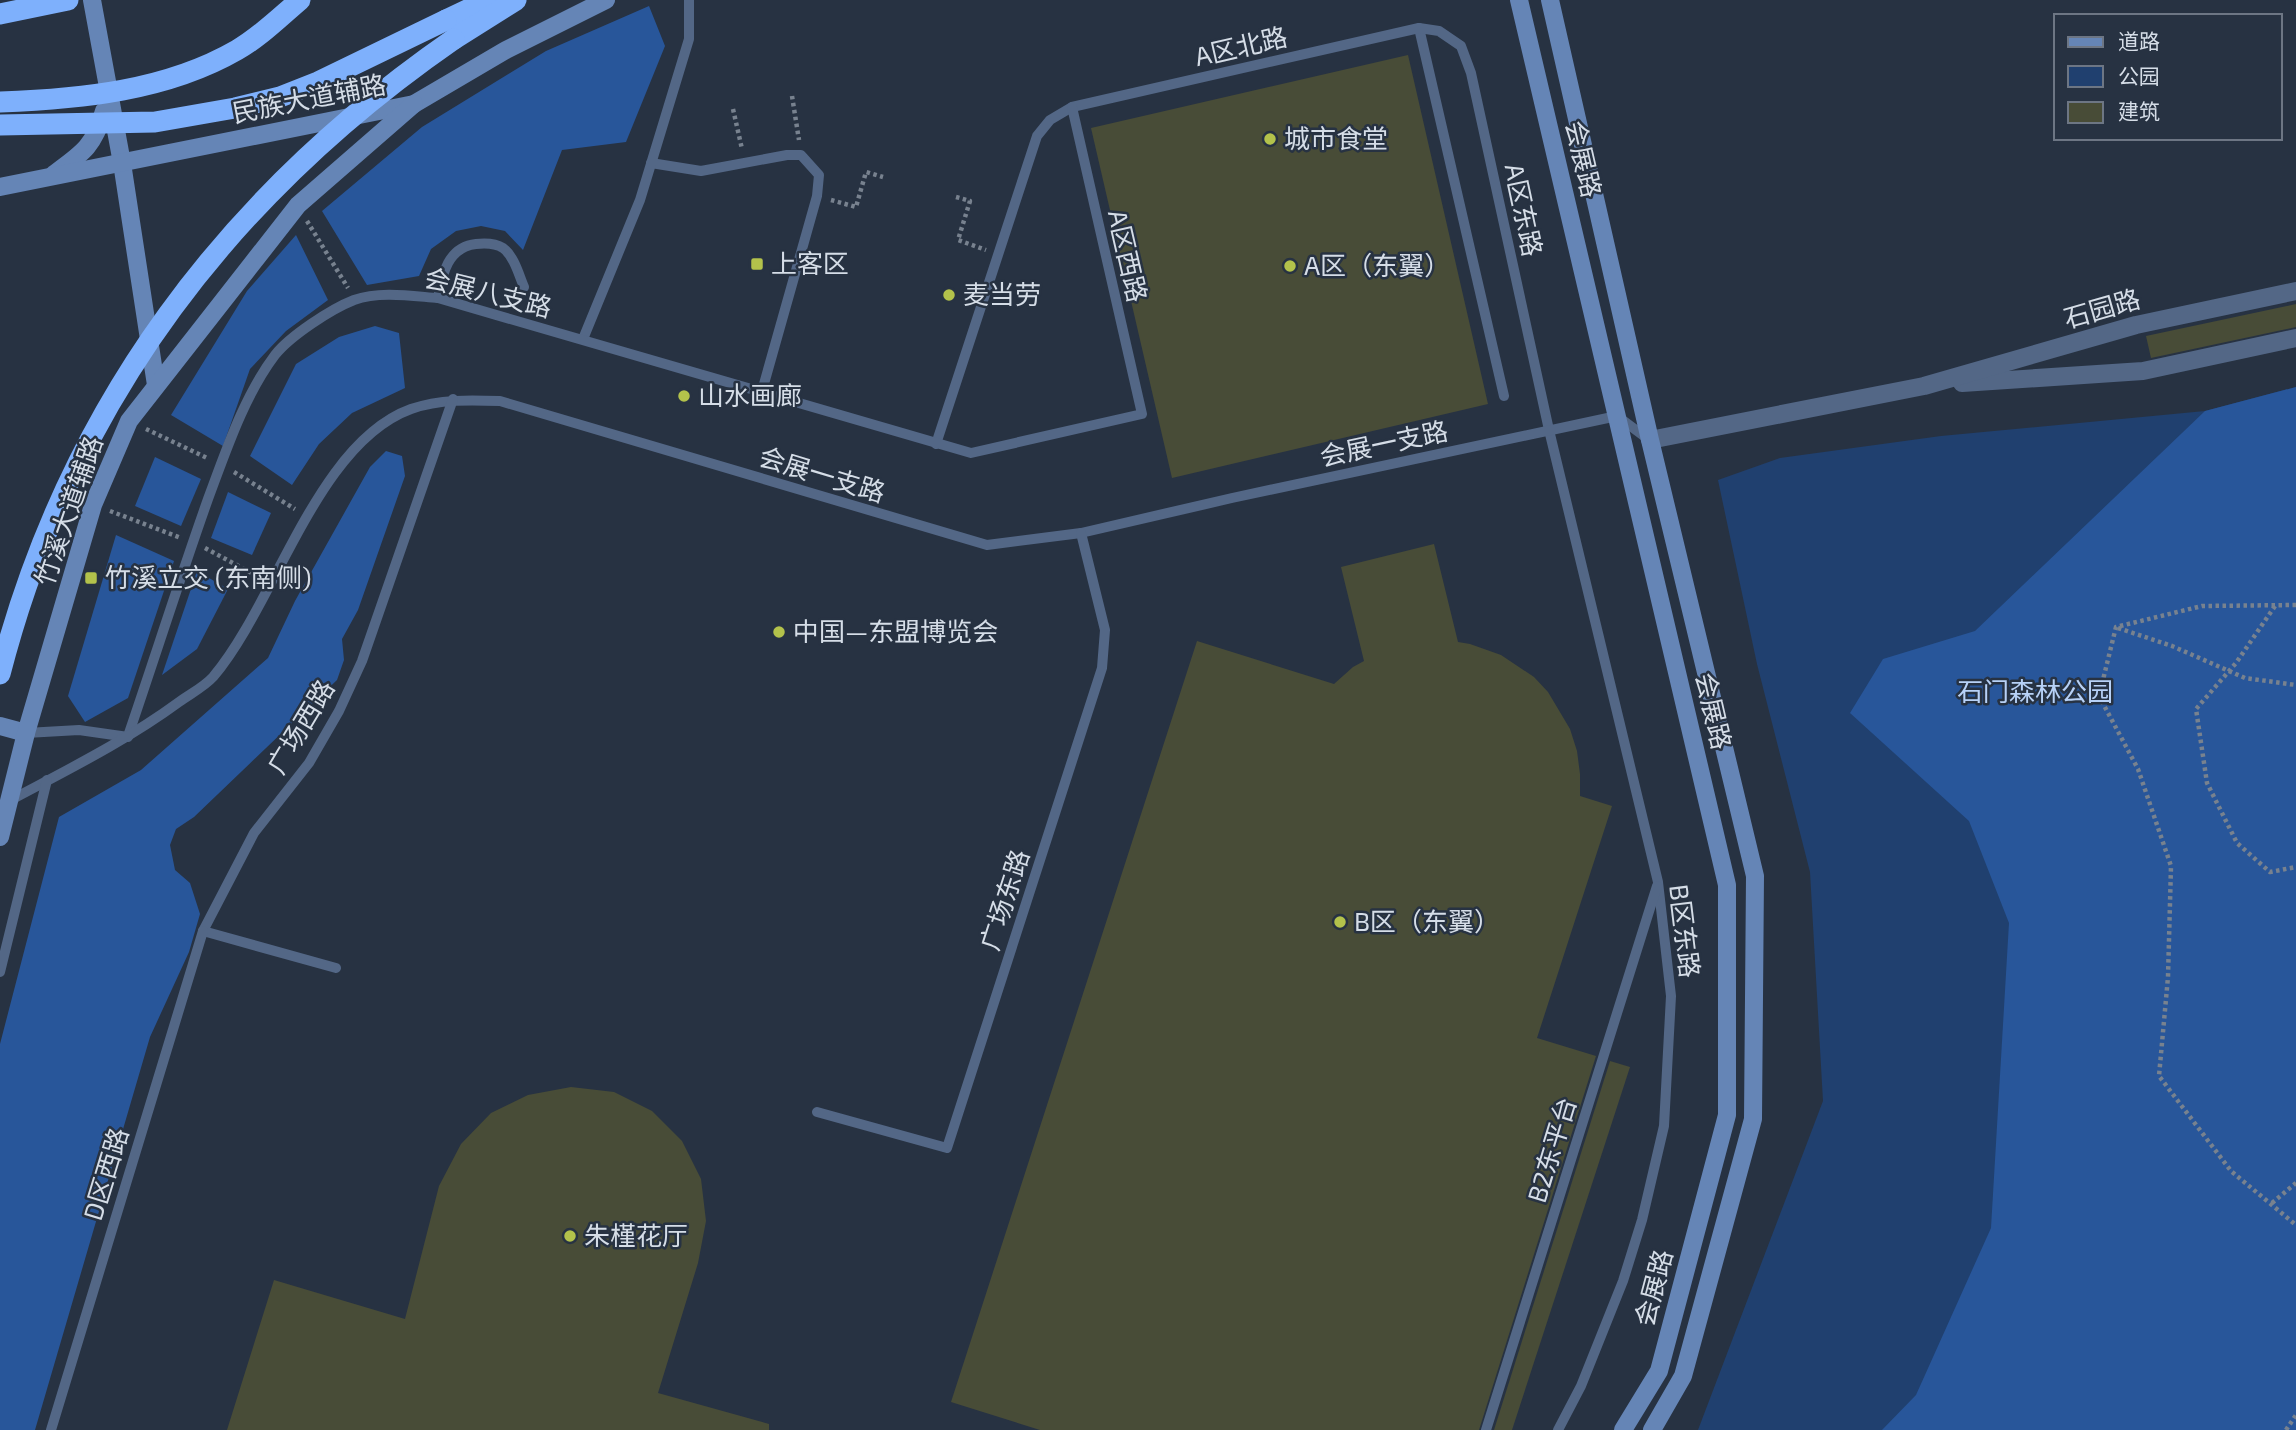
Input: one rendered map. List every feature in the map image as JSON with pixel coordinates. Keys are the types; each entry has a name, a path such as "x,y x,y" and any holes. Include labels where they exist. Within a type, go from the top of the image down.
{"highway":[{"path":"5,13 68,0"},
{"path":"0,102 51,100 126,89 213,63 240,48 300,0"},
{"path":"0,674 24,592 62,495 120,383 171,308 230,236 317,146 392,83 450,29 488,0"},
{"path":"0,125 155,122 235,108 280,97 516,0"}],"main road":[{"path":"92,0 122,163 156,385"},
{"name":"民族大道辅路","path":"0,187 414,104 506,50 606,0"},
{"name":"会展路","path":"1519,0 1727,886 1727,1115 1659,1371 1623,1430"},
{"name":"会展路","path":"1550,0 1650,440 1755,876 1753,1119 1684,1376 1652,1430"},
{"path":"48,178 94,141 104,112 104,66"},
{"name":"竹溪大道辅路","path":"0,837 26,733 93,505 129,421 298,205 414,104"},
{"path":"0,726 26,733"}],"street":[{"name":"石园路","path":"1650,440 1924,386 2136,325 2296,291"},
{"name":"石园路","path":"1924,386 2143,371 2296,338"}],"lane":[{"path":"583,339 640,201 689,39 690,0"},
{"path":"1419,28 1504,396"},
{"name":"A区北路","path":"1072,107 1419,28"},
{"name":"A区东路","path":"1419,28 1439,31 1461,46 1471,73 1549,430"},
{"path":"936,444 1037,136 1050,120 1072,107"},
{"name":"A区西路","path":"1072,107 1142,414"},
{"path":"651,163 701,171 787,155 802,155 819,175 817,196 762,391"},
{"path":"438,298 442,275 453,254 469,244 487,243 503,248 512,260 524,287"},
{"name":"会展八支路","path":"128,737 221,465 250,398 276,353 312,323 354,300 391,294 438,298 971,453 1142,414"},
{"name":"会展一支路","path":"9,801 128,737 212,678 244,630 329,481 368,434 410,409 453,399 500,401 987,545 1081,533 1617,416"},
{"name":"广场西路","path":"203,931 254,833 309,763 339,711 362,661 453,399"},
{"path":"1617,416 1650,440"},
{"name":"B区东路","path":"1549,430 1658,882 1671,996 1664,1126 1642,1220 1623,1281 1581,1386 1558,1430"},
{"name":"广场东路","path":"817,1112 947,1148 1102,668 1105,630 1081,533"},
{"path":"26,733 79,730 128,737"},
{"path":"0,972 47,780"},
{"name":"B2东平台","path":"1486,1430 1658,882"},
{"path":"203,931 336,968"},
{"name":"D区西路","path":"51,1430 203,931"}],"path":[{"path":"792,96 802,155"},
{"path":"733,108 744,164"},
{"path":"817,196 856,207 866,172 883,177"},
{"path":"956,197 970,201 958,240 1000,255"},
{"path":"298,205 354,300"},
{"path":"2116,627 2202,606 2296,605"},
{"path":"2275,606 2230,670 2196,709 2207,783 2237,843 2270,872 2296,867"},
{"path":"2116,627 2172,646 2245,678 2296,685"},
{"path":"2116,627 2099,696 2138,769 2171,866 2168,977 2159,1076 2231,1171 2296,1225"},
{"path":"2272,1203 2296,1183"},
{"path":"2286,1430 2296,1415"}],"green space":[{"path":"649,6 665,46 626,142 562,150 523,250 505,231 481,226 456,231 431,249 419,276 367,285 322,211 422,127 546,51"},
{"path":"296,235 328,300 286,331 250,369 223,446 171,415 247,291"},
{"path":"375,326 399,333 405,388 352,413 319,444 292,485 250,456 296,364 339,337"},
{"name":"石门森林公园","path":"2296,387 2296,1430 1698,1430 1823,1101 1810,872 1757,664 1718,480 1780,458 1941,436 2205,411"},
{"name":"石门森林公园","path":"2296,387 2296,1430 1882,1430 1916,1395 1991,1228 2009,923 1969,821 1850,713 1883,659 1975,631 2205,411"},
{"path":"386,451 402,456 405,476 358,610 342,639 344,660 337,680 194,817 176,829 170,845 175,870 190,883 200,914 189,952 150,1037 35,1430 0,1430 0,1044 59,817 141,770 268,658 295,601 370,467"},
{"path":"155,457 201,479 181,526 135,506"},
{"path":"228,492 271,513 252,555 211,538"},
{"path":"116,535 174,561 128,698 85,722 68,696"},
{"path":"197,571 228,589 197,649 162,675"}],"building":[{"name":"A区（东翼）","path":"1408,55 1488,404 1172,478 1091,128"},
{"path":"2296,304 2296,327 2151,358 2146,336"},
{"name":"B区（东翼）","path":"1434,544 1458,642 1501,655 1534,677 1548,692 1570,729 1577,751 1580,796 1612,806 1537,1038 1596,1056 1479,1430 1040,1430 951,1402 1197,641 1334,684 1364,661 1341,567"},
{"path":"1610,1061 1630,1067 1512,1430 1494,1430"},
{"path":"571,1087 614,1092 652,1111 682,1141 701,1179 706,1221 698,1263 658,1393 769,1424 769,1430 227,1430 274,1280 405,1319 439,1186 461,1144 491,1113 528,1095"}],"place":[{"name":"城市食堂","path":"1270,139"},
{"name":"上客区","path":"757,264"},
{"name":"A区（东翼）","path":"1290,266"},
{"name":"麦当劳","path":"949,295"},
{"name":"山水画廊","path":"684,396"},
{"name":"竹溪立交 (东南侧)","path":"91,578"},
{"name":"中国—东盟博览会","path":"779,632"},
{"name":"B区（东翼）","path":"1340,922"},
{"name":"朱槿花厅","path":"570,1236"}]}
